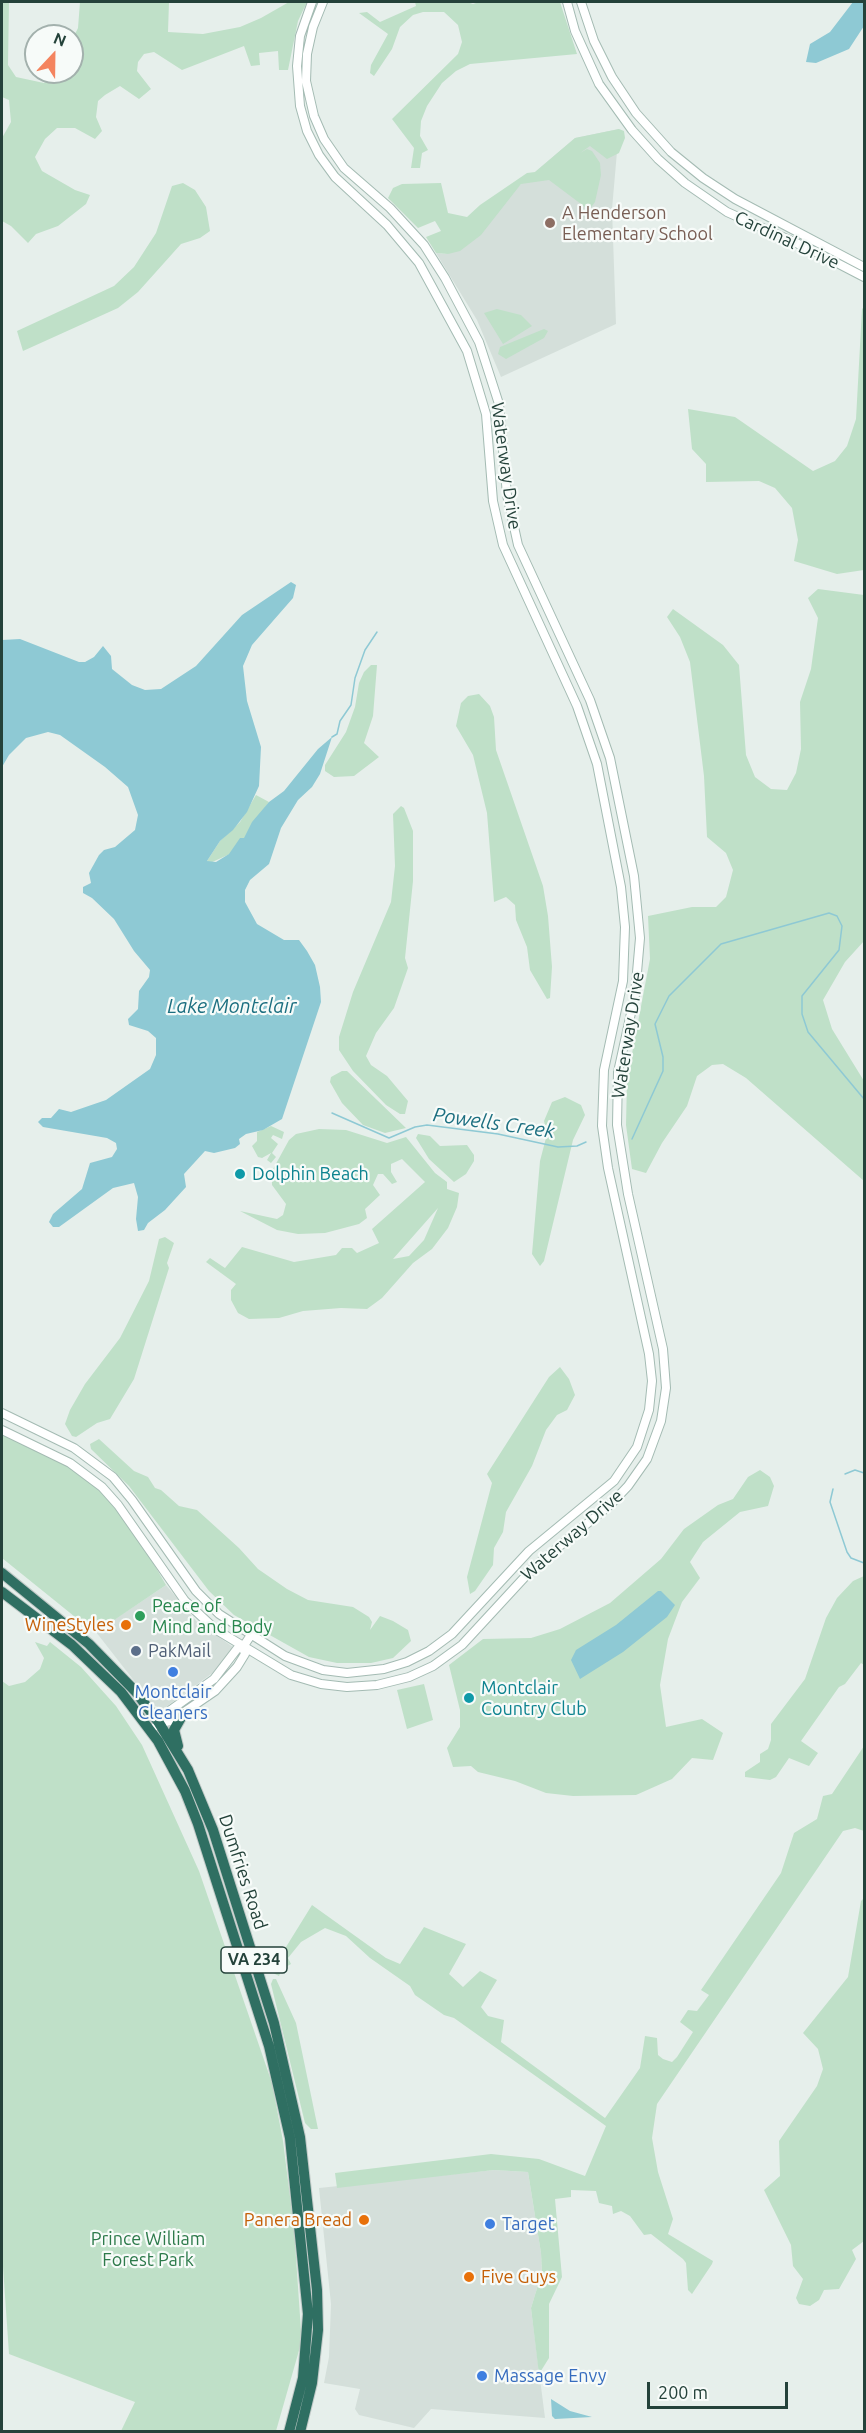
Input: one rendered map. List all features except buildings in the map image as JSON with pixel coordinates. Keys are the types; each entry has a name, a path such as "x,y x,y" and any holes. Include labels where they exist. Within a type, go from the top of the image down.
{"highway":[{"name":"Dumfries Road","path":"2,1574 106,1660 131,1686 155,1727 191,1805 283,2099 298,2202 308,2295 307,2341 300,2391 289,2432"},
{"name":"Dumfries Road","path":"2,1592 90,1660 155,1727 182,1760 207,1815 243,1925 287,2073 300,2137 317,2290 318,2330 312,2383 300,2432"},
{"path":"182,1760 174,1732 183,1714"},
{"path":"231,1927 243,1925"}],"main road":[{"name":"Waterway Drive","path":"2,1413 74,1448 107,1472 132,1500 204,1600 219,1614 292,1659 335,1672 373,1671 407,1662 429,1651 452,1634 529,1551 614,1481 632,1456 646,1425 651,1394 649,1354 608,1168 602,1126 604,1070 625,960 621,887 600,780 586,729 518,582 500,537 492,492 486,414 478,381 467,351 419,263 387,225 335,177 319,155 307,131 300,106 297,66 300,36 312,2"},
{"name":"Waterway Drive","path":"2,1430 70,1462 102,1487 118,1505 188,1605 207,1623 291,1675 321,1684 365,1687 409,1677 433,1666 462,1645 534,1567 620,1495 647,1459 661,1421 666,1388 663,1349 628,1194 617,1125 618,1072 635,995 640,952 634,876 610,758 599,722 524,560 513,529 507,495 499,404 483,350 445,278 424,244 396,213 344,168 324,139 314,116 306,81 307,54 313,27 323,2"},
{"name":"Cardinal Drive","path":"567,2 584,52 609,100 644,144 675,175 711,201 749,223 814,250 864,278"},
{"name":"Cardinal Drive","path":"581,2 594,41 612,76 636,113 671,152 703,178 735,199 864,267"},
{"path":"585,1506 594,1517"},
{"path":"155,1727 165,1714 205,1686 237,1649 243,1647 251,1635"},
{"path":"155,1727 183,1714 222,1684 245,1654 243,1647"}],"shaded area":[{"path":"619,129 612,209 616,324 501,377 477,320 436,253 448,254 508,195 575,138"},
{"path":"166,1585 197,1622 233,1647 214,1672 163,1709 153,1705 96,1632"},
{"path":"494,2170 528,2172 541,2253 542,2272 531,2308 545,2418 431,2409 414,2428 359,2415 355,2409 360,2389 324,2383 329,2357 331,2304 319,2188"}],"green space":[{"path":"2,2 9,2 8,65 16,77 24,79 24,84 84,84 84,24 78,24 80,2 169,2 168,32 203,34 240,27 289,2 307,2 298,21 288,70 279,70 278,51 259,53 260,65 251,66 244,46 182,70 154,52 144,54 138,62 137,71 151,89 139,99 120,86 98,101 96,117 102,131 95,139 75,128 57,128 45,139 35,157 42,171 75,190 90,195 86,204 58,226 36,234 28,243 11,226 2,221 2,138 11,122 9,100 2,97"},
{"path":"415,2 473,4 479,2 560,2 577,54 470,64 456,71 442,83 427,106 421,121 420,136 428,150 422,153 420,168 411,168 414,148 392,119 458,54 462,42 458,25 444,12 423,12 413,15 400,27 392,49 374,76 370,73 371,65 388,34 359,13 367,12 380,22 416,6"},
{"path":"619,129 624,131 625,138 619,153 607,159 590,146 580,153 587,149 592,151 600,163 601,175 595,202 589,210 549,180 521,184 481,235 460,251 448,254 436,253 426,237 441,231 435,221 418,228 388,198 393,188 402,184 441,183 448,213 467,217 480,205 527,173 535,172 575,138"},
{"path":"183,183 195,190 206,207 210,231 200,238 181,244 138,292 118,308 23,351 17,331 114,286 134,267 156,233 172,186"},
{"path":"864,307 864,570 837,574 794,561 798,540 792,508 775,488 759,481 706,482 706,464 692,449 688,409 735,417 813,471 835,461 847,446 856,419 862,309"},
{"path":"497,309 521,315 532,326 503,344 484,313"},
{"path":"544,329 548,331 544,338 506,359 498,354 500,347"},
{"path":"818,589 864,595 864,941 845,962 823,1000 832,1029 864,1081 864,1181 746,1078 723,1064 712,1065 697,1076 687,1106 662,1143 646,1173 632,1169 626,1125 627,1080 650,959 648,916 692,907 716,907 726,897 733,870 726,853 707,837 704,776 690,662 680,637 667,617 673,609 723,645 739,665 746,755 755,777 771,789 787,790 796,773 801,749 800,702 811,669 818,618 808,598"},
{"path":"371,665 377,665 373,716 364,743 379,757 354,776 334,777 325,771 325,765 346,732 355,707 359,683 364,672"},
{"path":"479,694 490,706 494,717 496,750 543,886 552,967 550,998 547,999 530,970 527,947 516,920 515,905 506,897 494,902 487,813 473,755 456,726 461,703 468,696"},
{"path":"256,795 269,802 244,839 230,854 210,863 207,861 220,841 240,822"},
{"path":"401,806 404,808 413,831 413,881 405,958 408,968 394,1008 376,1033 366,1056 371,1065 387,1076 408,1101 405,1114 400,1114 386,1105 353,1071 339,1050 339,1037 353,992 391,902 395,866 393,814"},
{"path":"347,1071 406,1128 385,1133 363,1125 342,1103 330,1082 331,1077"},
{"path":"565,1097 581,1105 585,1115 573,1140 544,1261 540,1266 532,1254 540,1161 547,1134 544,1121 552,1102"},
{"path":"271,1126 284,1132 282,1139 273,1135 271,1138 278,1144 272,1153 276,1157 271,1163 267,1160 271,1153 262,1158 258,1157 252,1146 257,1141 257,1132"},
{"path":"319,1129 346,1130 387,1143 406,1137 435,1173 447,1182 447,1189 459,1193 457,1207 448,1228 432,1249 413,1263 382,1298 367,1309 341,1308 303,1311 279,1318 249,1319 238,1313 231,1300 231,1290 236,1284 206,1262 210,1258 225,1268 242,1247 294,1262 336,1255 342,1248 352,1248 357,1253 379,1243 372,1229 425,1182 402,1159 391,1164 391,1172 397,1182 392,1184 383,1174 378,1174 373,1185 380,1195 365,1209 367,1218 359,1224 325,1233 298,1234 277,1230 240,1211 277,1219 283,1215 286,1204 272,1185 272,1171 289,1140 296,1134","holes":["438,1208 424,1240 409,1256 393,1259"]},
{"path":"418,1134 430,1136 440,1146 467,1145 474,1155 474,1161 466,1174 454,1182 429,1159 416,1138"},
{"path":"165,1237 174,1243 167,1263 169,1268 134,1379 110,1419 97,1423 76,1437 72,1436 65,1424 70,1410 85,1384 120,1338 149,1281 159,1239"},
{"path":"560,1367 569,1379 575,1395 567,1410 557,1415 546,1430 532,1466 506,1512 503,1532 494,1548 493,1565 475,1591 470,1594 467,1577 492,1483 487,1474 549,1377"},
{"path":"2,1432 57,1458 106,1495 141,1542 166,1585 101,1629 96,1626 90,1629 2,1558"},
{"path":"99,1439 134,1471 148,1477 155,1488 161,1490 179,1506 197,1510 239,1548 258,1569 287,1589 308,1600 353,1607 369,1617 372,1622 370,1630 380,1616 393,1621 408,1630 411,1641 393,1658 371,1663 337,1663 309,1657 234,1615 209,1591 129,1486 91,1449 90,1444"},
{"name":"Montclair Country Club","path":"760,1470 770,1477 774,1486 768,1506 740,1512 703,1542 690,1562 700,1578 682,1602 668,1639 660,1685 666,1727 702,1719 723,1733 713,1760 692,1758 672,1779 636,1795 573,1796 546,1793 515,1781 478,1772 471,1766 453,1767 447,1748 460,1727 460,1710 449,1665 483,1639 531,1638 560,1629 610,1603 661,1559 684,1529 718,1505 733,1499 748,1477"},
{"path":"864,1576 864,1665 861,1663 845,1684 839,1687 801,1741 818,1753 809,1766 789,1758 776,1777 770,1780 745,1777 745,1772 760,1762 760,1754 768,1749 771,1740 771,1724 805,1679 826,1618 837,1598 853,1581"},
{"name":"Prince William Forest Park","path":"35,1642 47,1646 50,1642 81,1667 116,1706 142,1745 199,1871 272,2083 283,2141 294,2228 301,2331 300,2347 276,2431 121,2431 135,2402 9,2354 2,2252 2,1681 9,1686 25,1682 40,1669 44,1658"},
{"path":"424,1684 433,1720 407,1729 397,1690"},
{"path":"864,1746 864,1831 855,1828 843,1831 657,2104 652,2138 658,2172 673,2219 668,2234 713,2261 712,2264 692,2294 688,2290 686,2263 683,2259 651,2234 644,2235 630,2216 621,2211 613,2214 612,2206 599,2203 596,2191 571,2190 571,2197 555,2199 562,2277 549,2304 549,2358 539,2374 531,2308 542,2272 541,2253 528,2172 494,2170 337,2188 335,2173 491,2154 539,2159 585,2176 606,2126 454,2018 444,2015 415,1995 410,1986 370,1958 346,1936 325,1928 301,1942 288,1958 291,1964 282,1969 279,1976 273,1973 273,1968 312,1905 386,1958 400,1964 424,1927 466,1944 449,1974 463,1987 480,1971 497,1980 481,2007 488,2016 504,2020 501,2042 605,2118 640,2068 645,2036 657,2038 658,2055 663,2059 672,2062 677,2057 693,2032 680,2022 688,2010 697,2011 709,1995 701,1990 781,1873 794,1833 817,1819 823,1796 832,1794"},
{"path":"864,1898 864,2241 852,2250 856,2259 839,2289 824,2290 819,2300 810,2306 799,2304 796,2298 803,2279 793,2266 791,2245 764,2190 780,2176 779,2141 817,2086 823,2069 818,2049 803,2033 848,1977 861,1901"},
{"path":"273,1979 276,1979 296,2023 318,2129 311,2129 305,2123 271,1984"}],"water":[{"path":"853,2 864,3 864,26 849,49 816,63 806,62 810,44 830,32"},
{"name":"Lake Montclair","path":"291,582 296,585 293,598 252,645 243,666 247,701 261,747 259,786 247,812 233,830 220,841 207,861 216,862 229,854 240,838 244,838 252,822 269,802 284,791 318,749 332,737 320,774 312,787 298,800 281,828 269,864 250,880 245,890 245,902 257,924 284,940 299,940 315,965 320,987 321,1002 282,1119 263,1130 246,1134 239,1139 240,1144 235,1148 214,1153 205,1151 184,1174 186,1187 165,1210 148,1223 144,1230 138,1231 136,1219 138,1197 134,1183 113,1188 59,1227 53,1227 49,1222 53,1214 82,1189 90,1163 112,1157 117,1149 116,1143 107,1138 43,1127 38,1122 42,1118 51,1118 59,1109 71,1112 106,1100 150,1069 156,1055 156,1038 148,1031 129,1025 128,1019 138,1009 139,991 149,977 150,970 134,951 114,919 92,898 83,893 83,887 91,883 89,873 99,855 104,850 115,847 135,830 138,815 128,787 105,767 60,735 48,732 26,738 9,755 2,767 2,640 20,639 79,662 85,662 94,657 103,646 111,656 112,669 132,685 145,690 161,689 196,666 242,615"},
{"path":"658,1591 661,1591 675,1605 667,1617 623,1652 580,1679 571,1660 576,1650 616,1625"},
{"path":"551,2399 570,2411 592,2417 555,2419 552,2416"}],"waterway":[{"path":"332,737 337,734 340,721 351,705 355,678 365,650 377,632"},
{"name":"Powells Creek","path":"632,1139 663,1071 663,1057 655,1024 669,996 721,944 829,913 837,916 842,926 839,950 802,996 802,1014 808,1032 864,1099"},
{"name":"Powells Creek","path":"332,1113 389,1138 415,1127 427,1125 498,1134 558,1147 577,1146 586,1142"},
{"name":"Powells Creek","path":"845,1474 855,1470 864,1473"},
{"name":"Powells Creek","path":"833,1489 830,1502 847,1552 851,1558 864,1563"},
{"path":"171,1645 181,1649"}],"place":[{"name":"A Henderson Elementary School","path":"550,223"},
{"name":"Dolphin Beach","path":"240,1174"},
{"name":"Peace of Mind and Body","path":"140,1616"},
{"name":"WineStyles","path":"126,1625"},
{"name":"PakMail","path":"136,1651"},
{"name":"Montclair Cleaners","path":"173,1672"},
{"name":"Montclair Country Club","path":"469,1698"},
{"name":"Panera Bread","path":"364,2220"},
{"name":"Target","path":"490,2224"},
{"name":"Five Guys","path":"469,2277"},
{"name":"Massage Envy","path":"482,2376"}]}
